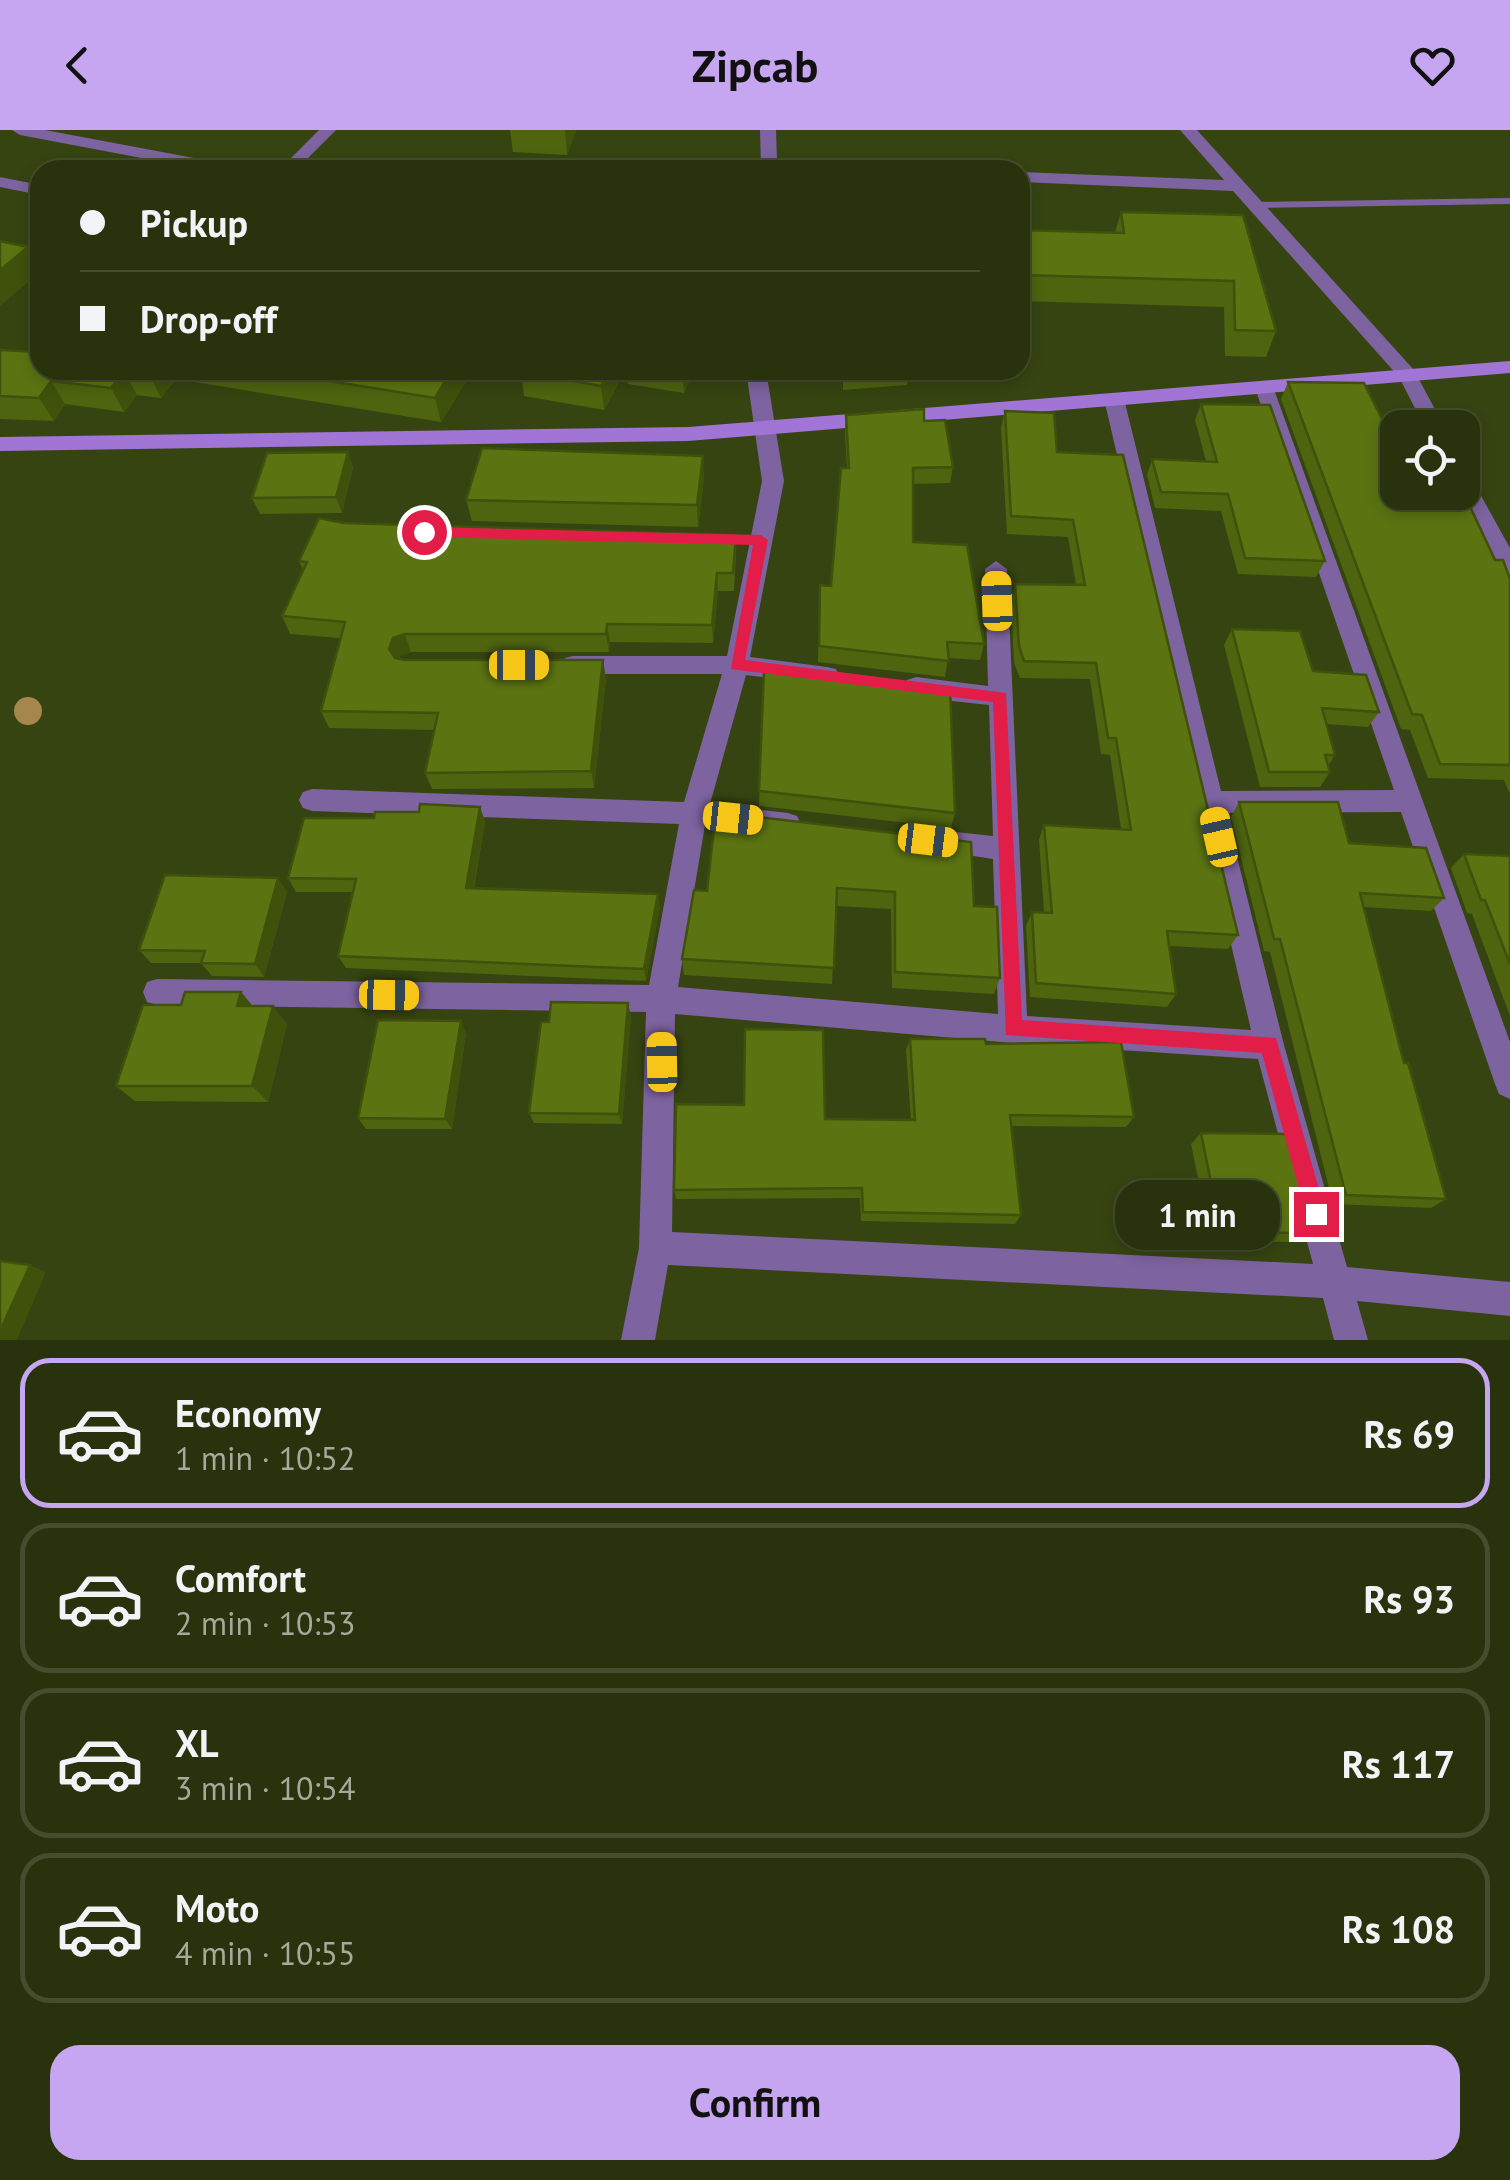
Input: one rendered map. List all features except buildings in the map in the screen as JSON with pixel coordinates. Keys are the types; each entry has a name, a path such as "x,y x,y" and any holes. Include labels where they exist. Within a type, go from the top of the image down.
{"street":[{"path":"20,130 178,160"},
{"path":"297,160 328,130"},
{"path":"768,130 769,160"},
{"path":"1188,130 1407,374 1426,410"},
{"path":"1030,177 1238,186"},
{"path":"0,182 30,188"},
{"path":"0,444 669,434 1510,368"},
{"path":"638,1340 655,1248 661,999 694,813 737,665 751,540 773,481 757,380"},
{"path":"1265,388 1510,1084"},
{"path":"1114,399 1269,1044 1351,1340"},
{"path":"1479,510 1510,569"},
{"path":"996,569 1013,1029"},
{"path":"545,665 737,665 850,679"},
{"path":"888,683 1001,697"},
{"path":"312,800 694,813 811,826"},
{"path":"1211,802 1412,801"},
{"path":"908,838 1006,848"},
{"path":"156,992 661,999 1013,1029 1269,1044"},
{"path":"655,1248 1335,1282 1510,1299"}],"lane":[{"path":"1255,205 1510,200"}],"route":[{"path":"424,532 761,540 737,665 1001,697 1013,1029 1269,1044 1316,1214"}]}
